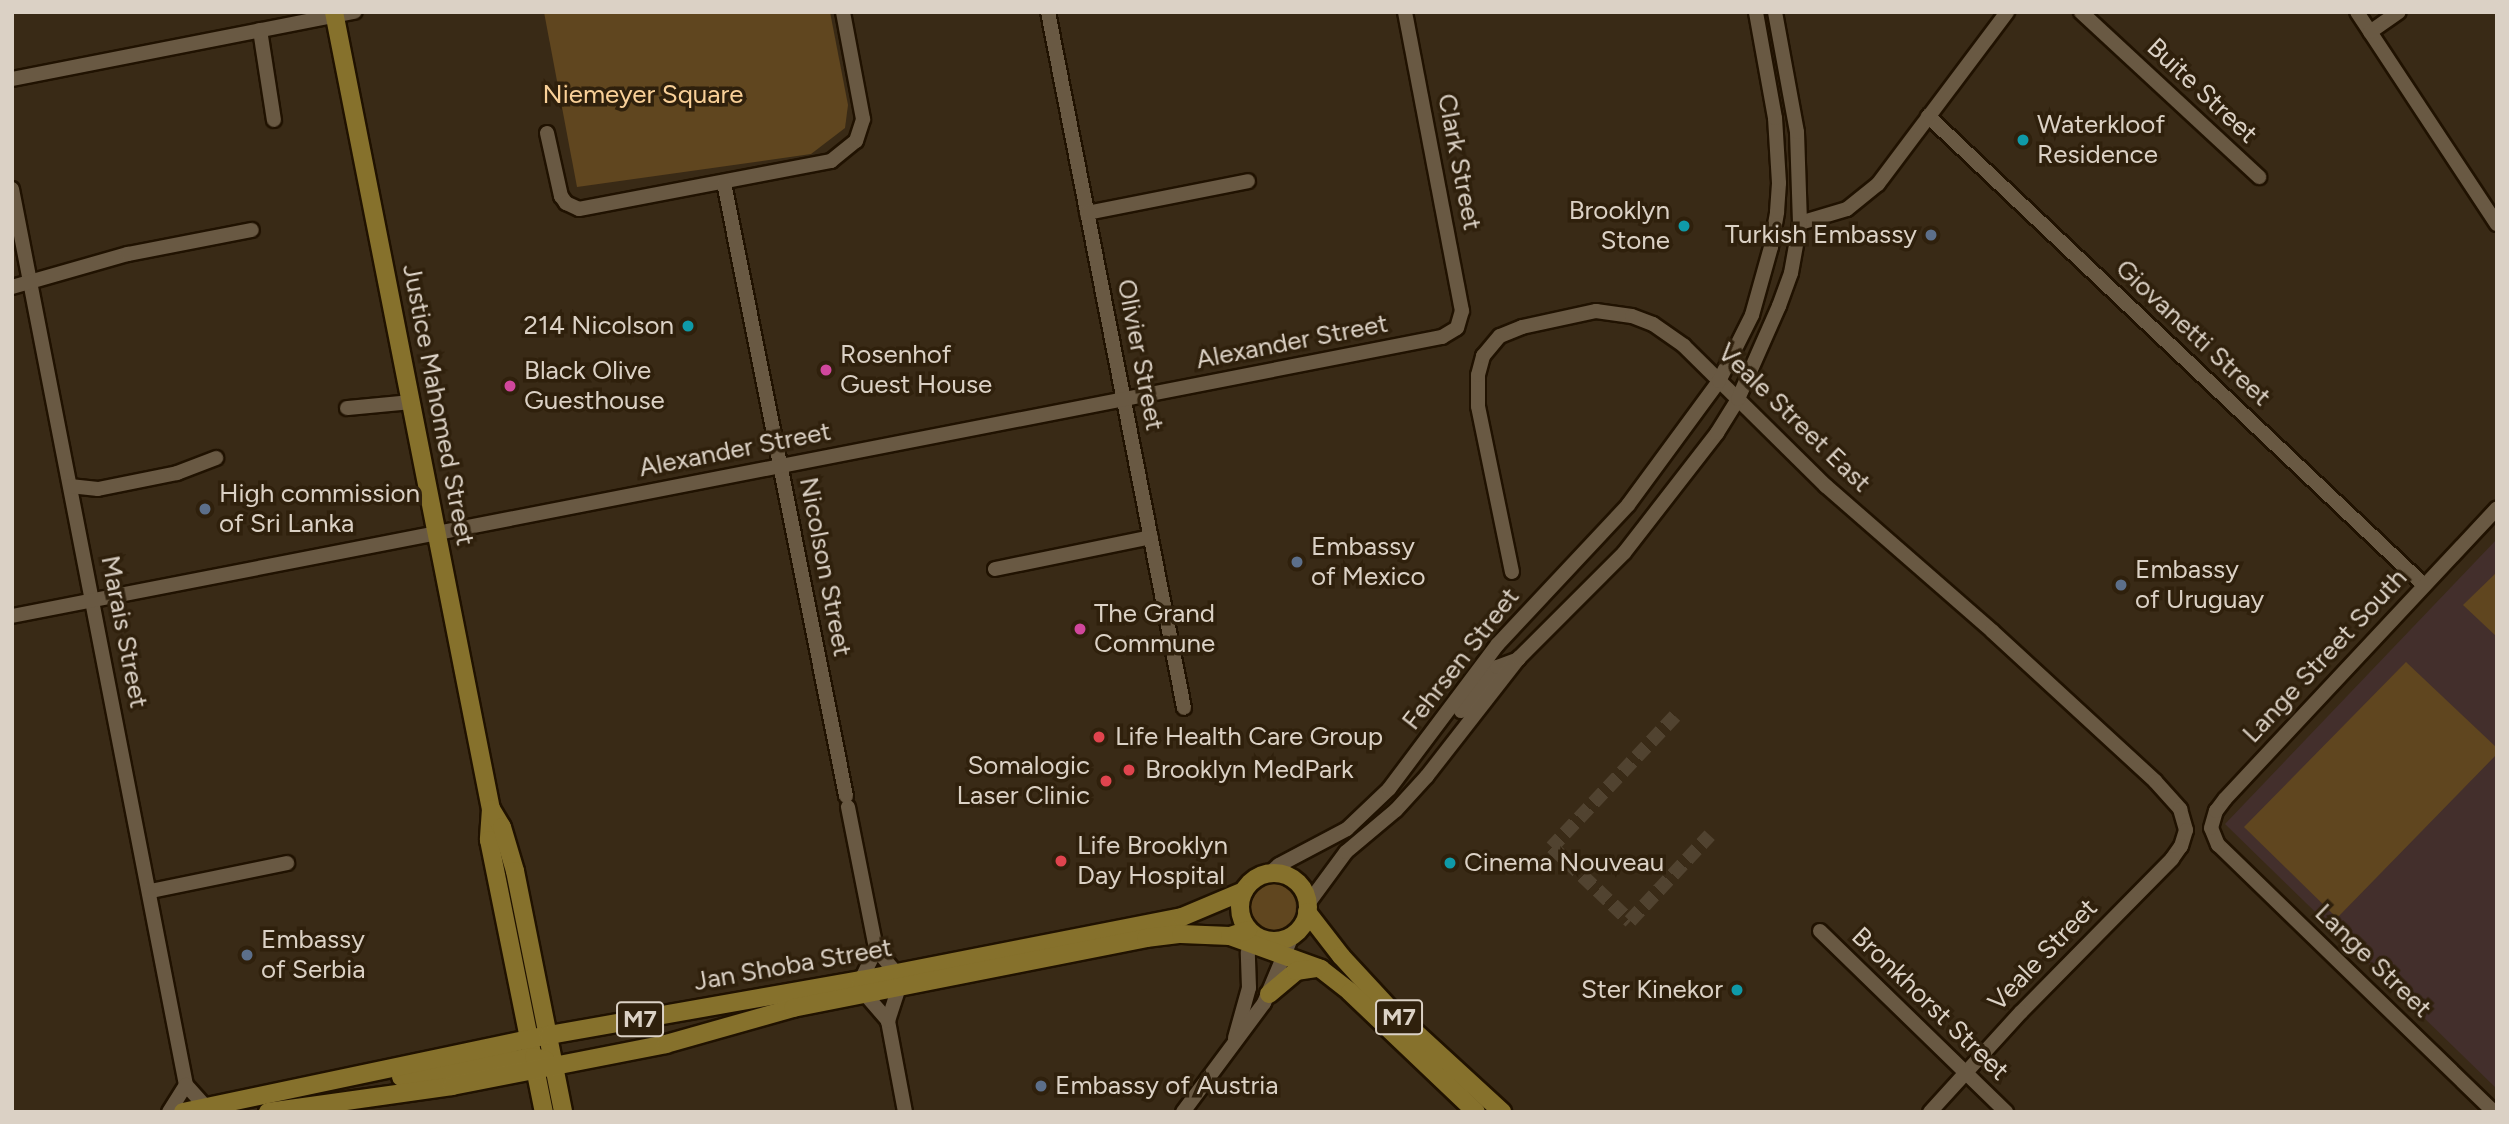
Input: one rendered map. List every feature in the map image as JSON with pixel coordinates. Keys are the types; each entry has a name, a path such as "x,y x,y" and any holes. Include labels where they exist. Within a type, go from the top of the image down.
{"main road":[{"name":"Justice Mahomed Street","path":"335,14 491,809 489,840 544,1112"},
{"name":"Justice Mahomed Street","path":"491,809 502,827 512,859 563,1112"},
{"name":"M7","path":"1244,891 1255,879 1269,874 1279,874 1295,881 1306,896 1307,908 1341,957 1381,1000 1502,1112"},
{"path":"1244,891 1240,911 1250,936"},
{"name":"Jan Shoba Street","path":"183,1112 549,1035 897,980 1182,917 1244,891"},
{"path":"1286,944 1299,930 1307,908"},
{"name":"Jan Shoba Street","path":"897,980 1181,933 1250,936"},
{"name":"M7","path":"1250,936 1286,944 1324,962 1343,980 1350,992"},
{"name":"M7","path":"1286,944 1350,992 1476,1112"},
{"path":"1269,994 1296,971 1321,968"},
{"name":"Jan Shoba Street","path":"268,1112 324,1102 418,1092 535,1063 555,1065 666,1044 863,987"},
{"path":"373,1072 395,1078 535,1063"}],"street":[{"path":"12,79 355,12"},
{"path":"547,133 558,188 561,196 572,207 586,208 831,161 856,141 861,129 863,109 843,12"},
{"name":"Olivier Street","path":"1048,12 1184,708"},
{"name":"Clark Street","path":"1405,12 1461,301 1461,321"},
{"name":"Fehrsen Street","path":"1269,874 1279,865 1324,843 1358,821 1389,789 1435,732 1498,644 1537,600 1603,535 1628,505 1719,381 1756,303 1777,212 1779,183 1775,118 1756,12"},
{"name":"Fehrsen Street","path":"1307,908 1346,852 1396,810 1427,776 1519,659 1624,553 1710,443 1738,399 1791,273 1800,223 1797,132 1775,12"},
{"path":"1800,223 1830,216 1860,200 1885,176 2007,12"},
{"name":"Buite Street","path":"2081,12 2259,177"},
{"path":"2357,12 2497,224"},
{"path":"2371,32 2399,12"},
{"path":"260,30 274,120"},
{"name":"Giovanetti Street","path":"1928,116 2424,585"},
{"path":"1087,213 1248,181"},
{"name":"Nicolson Street","path":"724,183 876,949 897,980"},
{"name":"Marais Street","path":"12,189 151,891 186,1086"},
{"path":"12,287 141,251 252,230"},
{"name":"Veale Street East","path":"1512,572 1478,405 1479,365 1493,342 1521,327 1596,312 1616,312 1653,324 1666,331 1826,486 1992,631 2155,781 2179,809 2186,830"},
{"name":"Alexander Street","path":"12,616 1442,337 1461,321"},
{"path":"347,408 410,402"},
{"path":"71,486 97,489 177,472 216,458"},
{"name":"Lange Street South","path":"2218,845 2211,828 2216,811 2497,508"},
{"path":"995,569 1151,537"},
{"path":"1435,732 1456,717 1497,667 1519,659"},
{"name":"Veale Street","path":"1930,1112 2021,1012 2172,859 2181,846 2186,830"},
{"name":"Lange Street","path":"2218,845 2494,1112"},
{"path":"151,891 287,863"},
{"name":"Bronkhorst Street","path":"1820,931 2007,1112"},
{"path":"1231,1049 1243,1019 1250,988 1250,936"},
{"path":"1183,1112 1250,1026 1269,994 1286,944"},
{"path":"876,949 863,987 888,1021"},
{"path":"897,980 888,1021 905,1112"},
{"path":"169,1112 186,1086 206,1107"}],"shaded area":[{"path":"2497,539 2497,1089 2225,824"}],"green space":[{"name":"Niemeyer Square","path":"544,12 830,12 848,105 845,128 811,154 577,187"},
{"path":"2497,572 2497,637 2463,605"},
{"path":"2406,662 2497,748 2497,754 2337,918 2244,827"},
{"path":"1270,881 1280,883 1288,889 1294,897 1294,917 1288,925 1280,931 1270,933 1260,931 1252,925 1246,917 1244,907 1246,897 1252,889 1260,883"}],"tunnel":[{"path":"1675,716 1552,847 1630,921 1710,835"}],"place":[{"name":"Waterkloof Residence","path":"2023,140"},
{"name":"Brooklyn Stone","path":"1684,226"},
{"name":"Turkish Embassy","path":"1931,235"},
{"name":"214 Nicolson","path":"688,326"},
{"name":"Rosenhof Guest House","path":"826,370"},
{"name":"Black Olive Guesthouse","path":"510,386"},
{"name":"High commission of Sri Lanka","path":"205,509"},
{"name":"Embassy of Mexico","path":"1297,562"},
{"name":"Embassy of Uruguay","path":"2121,585"},
{"name":"The Grand Commune","path":"1080,629"},
{"name":"Life Health Care Group","path":"1099,737"},
{"name":"Brooklyn MedPark","path":"1129,770"},
{"name":"Somalogic Laser Clinic","path":"1106,781"},
{"name":"Life Brooklyn Day Hospital","path":"1061,861"},
{"name":"Cinema Nouveau","path":"1450,863"},
{"name":"Embassy of Serbia","path":"247,955"},
{"name":"Ster Kinekor","path":"1737,990"},
{"name":"Embassy of Austria","path":"1041,1086"}]}
